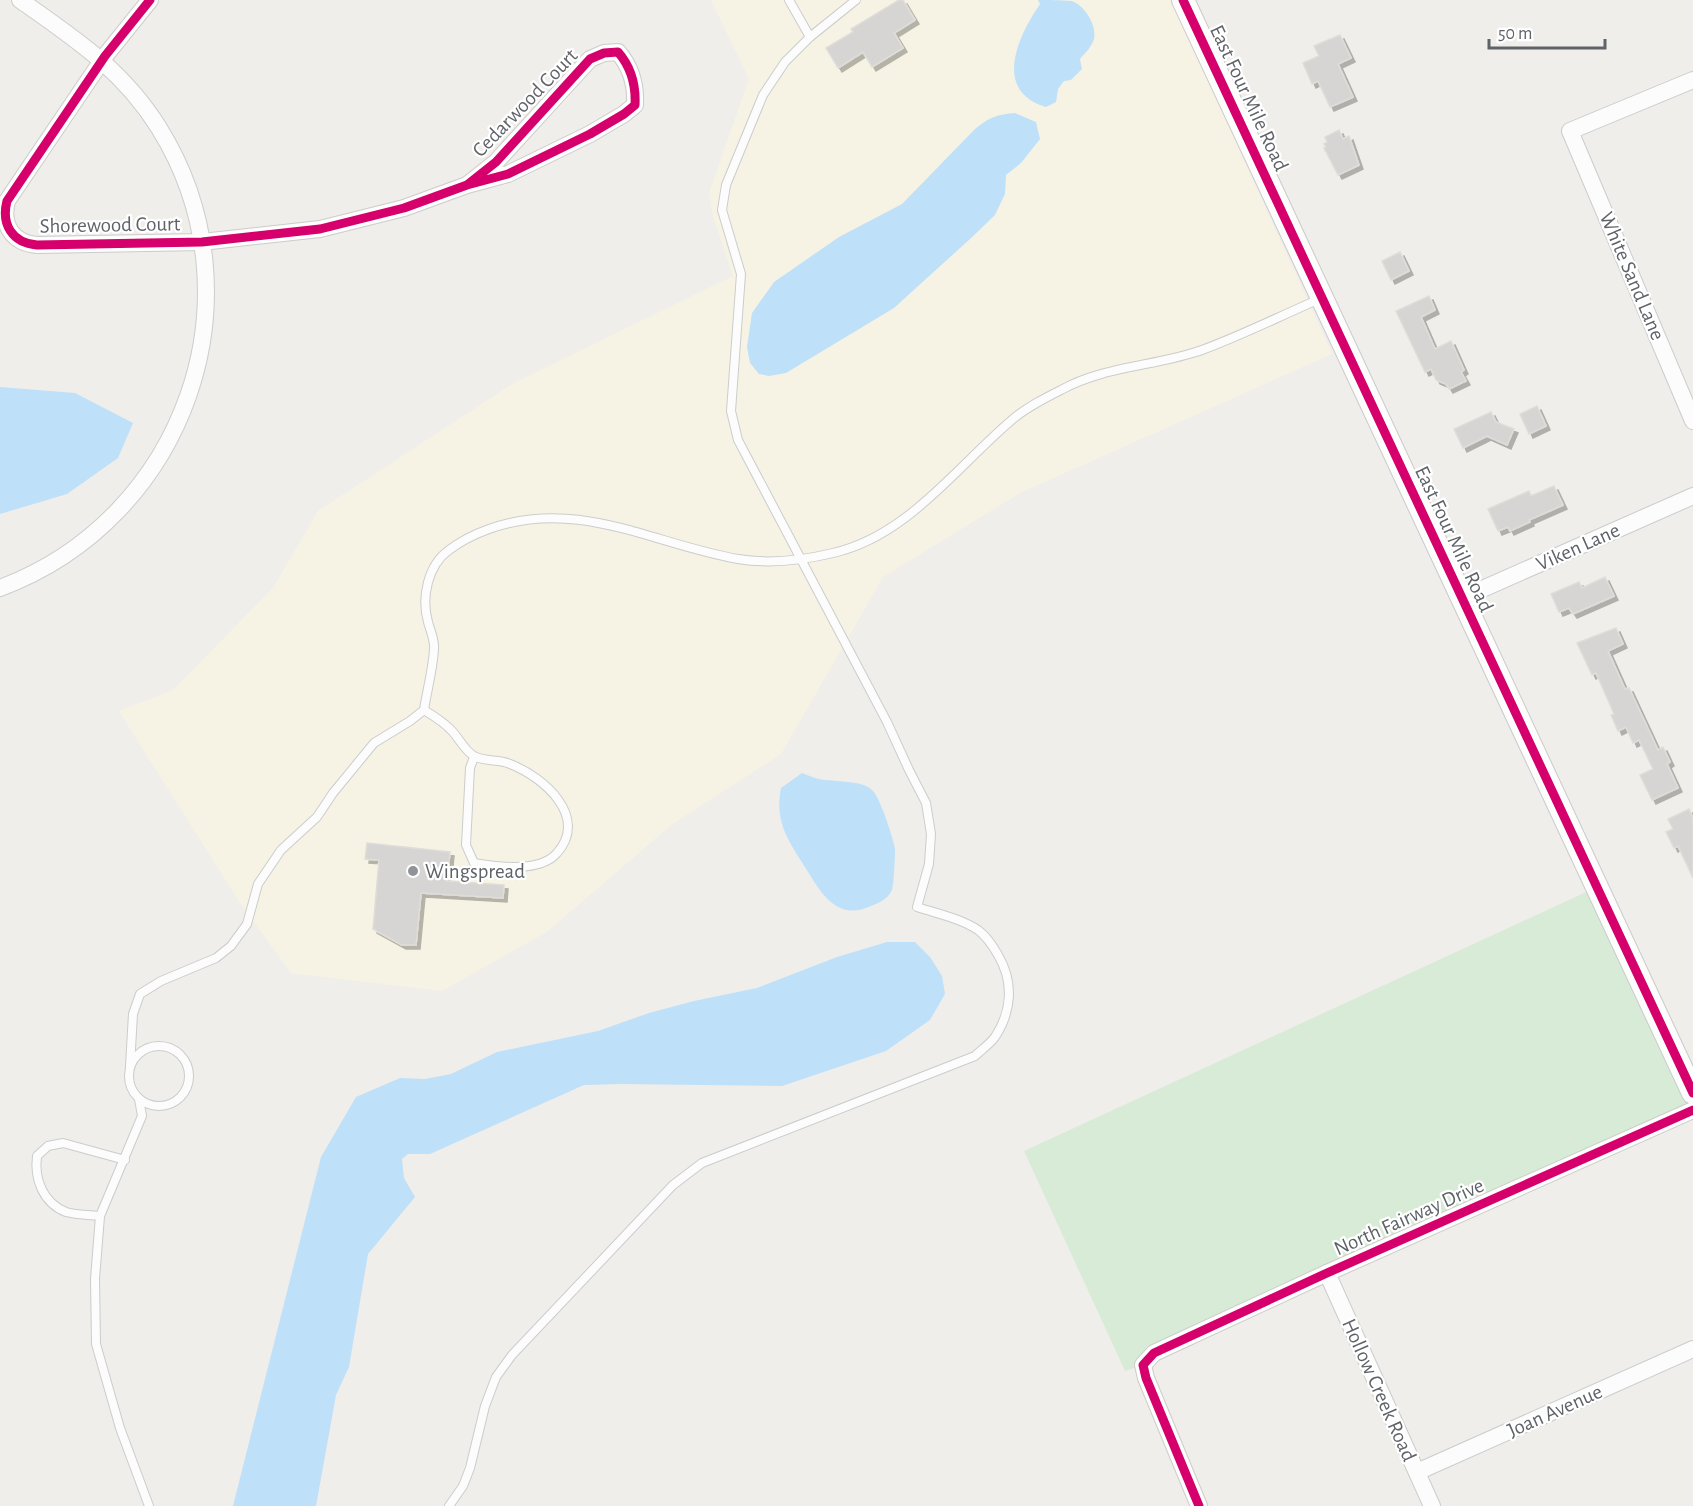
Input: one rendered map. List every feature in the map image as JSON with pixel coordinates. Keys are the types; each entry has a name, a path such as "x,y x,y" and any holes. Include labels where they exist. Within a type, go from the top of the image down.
{"street":[{"path":"0,588 54,563 97,532 131,497 164,450 188,397 201,350 206,303 201,242 190,194 167,142 141,102 103,60 20,0"},
{"name":"Shorewood Court","path":"150,0 103,60 7,201 4,212 6,225 19,241 37,246 201,242"},
{"name":"East Four Mile Road","path":"1183,0 1693,1093"},
{"name":"Cedarwood Court","path":"201,242 321,229 404,208 467,185 508,174 590,134 635,105 635,90 627,62 618,52 603,53 590,59 496,162 467,185"},
{"name":"White Sand Lane","path":"1693,80 1570,131 1693,421"},
{"name":"Viken Lane","path":"1462,598 1693,496"},
{"name":"North Fairway Drive","path":"1199,1506 1146,1378 1143,1365 1154,1353 1327,1273 1693,1110"},
{"name":"Hollow Creek Road","path":"1327,1273 1432,1506"},
{"name":"Joan Avenue","path":"1417,1472 1693,1349"}],"lane":[{"path":"789,0 810,37"},
{"path":"449,1506 463,1486 470,1468 485,1406 496,1377 512,1355 673,1185 702,1163 975,1056 994,1038 1007,1012 1010,987 1005,966 993,946 978,931 955,919 917,908 929,864 931,834 926,803 887,722 798,558 738,440 731,411 741,274 722,210 726,185 763,95 785,62 810,37 856,0"},
{"path":"130,1066 143,1050 153,1046 174,1049 188,1065 189,1085 184,1095 167,1106 156,1107 147,1105 133,1092 130,1084 130,1066 133,1014 140,994 161,981 216,958 231,946 247,924 258,884 281,850 317,817 333,793 374,743 410,722 424,710 435,647 426,616 428,583 432,570 450,548 477,534 502,525 528,519 571,518 739,559 775,561 834,553 885,532 926,501 1014,418 1066,387 1095,376 1202,350 1322,298"},
{"path":"424,710 451,729 474,757 509,763 529,773 560,800 568,817 565,841 557,854 546,863 501,868 474,863 466,845 470,768 474,757"},
{"path":"139,1099 142,1116 100,1216 94,1279 96,1344 120,1428 149,1506"},
{"path":"100,1216 67,1212 46,1199 38,1180 37,1156 48,1146 63,1143 125,1160"}],"shaded area":[{"path":"711,0 1171,0 1332,354 1020,493 883,577 781,754 671,825 548,931 442,991 291,973 238,900 119,711 173,690 273,588 318,511 514,383 733,276 713,216 709,193 749,79"}],"green space":[{"path":"1597,887 1693,1110 1143,1365 1125,1371 1024,1151"}],"water":[{"path":"1038,0 1077,3 1089,17 1094,28 1094,39 1080,59 1082,69 1071,80 1064,81 1058,89 1056,102 1046,107 1029,99 1019,89 1015,76 1014,62 1018,46 1040,4"},
{"path":"1015,113 1036,122 1040,139 1021,163 1006,175 1005,194 995,215 894,308 786,373 769,376 759,374 750,363 747,347 752,313 774,282 839,237 902,204 980,125 994,117"},
{"path":"0,387 75,393 133,423 118,458 67,494 0,514"},
{"path":"802,773 819,779 862,784 875,794 886,818 895,849 892,890 883,900 858,910 838,907 822,893 809,874 787,837 780,810 781,788"},
{"path":"887,942 915,942 930,957 942,976 945,994 930,1020 886,1051 782,1086 584,1085 430,1154 408,1154 402,1159 404,1178 415,1197 368,1254 349,1367 336,1395 316,1506 233,1506 321,1157 356,1097 400,1078 425,1079 451,1074 497,1052 598,1031 649,1013 757,988 837,957"}],"building":[{"path":"899,0 903,0 915,20 894,33 903,48 872,67 863,52 838,68 826,48 853,32 851,29"},
{"path":"1340,35 1351,58 1338,64 1353,97 1330,107 1318,81 1312,84 1303,63 1319,56 1314,46"},
{"path":"1339,130 1343,139 1349,136 1359,165 1338,175 1324,144 1327,142 1325,137"},
{"path":"1400,252 1409,271 1391,280 1382,261"},
{"path":"1429,296 1435,310 1421,317 1435,349 1451,341 1464,370 1461,372 1466,381 1449,389 1446,384 1436,380 1431,369 1425,372 1396,311"},
{"path":"1537,406 1546,426 1529,434 1520,414"},
{"path":"1491,412 1496,422 1514,429 1507,445 1487,436 1463,448 1454,429"},
{"path":"1554,486 1563,505 1510,531 1508,527 1498,531 1488,509 1529,491 1531,496"},
{"path":"1605,577 1614,596 1573,614 1569,608 1559,612 1551,594 1579,582 1582,588"},
{"path":"1616,628 1623,644 1608,651 1625,689 1629,688 1658,750 1663,747 1670,762 1667,764 1678,788 1652,800 1640,775 1653,769 1639,740 1633,743 1626,727 1618,731 1611,715 1614,714 1596,673 1592,675 1577,643"},
{"path":"1689,809 1693,818 1693,878 1678,846 1674,848 1666,832 1673,829 1668,819"},
{"name":"Wingspread","path":"367,843 450,852 447,881 504,885 503,898 421,893 416,945 402,945 373,929 379,860 365,859"}],"cycle path":[{"path":"150,0 105,56 7,201 7,225 21,241 37,245 202,242 320,229 404,208 467,185 508,174 590,134 624,114 635,105 635,91 629,70 618,52 604,53 590,59 496,162 467,185"},
{"path":"1183,0 1693,1093"},
{"path":"1199,1506 1146,1378 1143,1365 1154,1353 1327,1273 1693,1110"}],"place":[{"name":"Wingspread","path":"413,871"}]}
